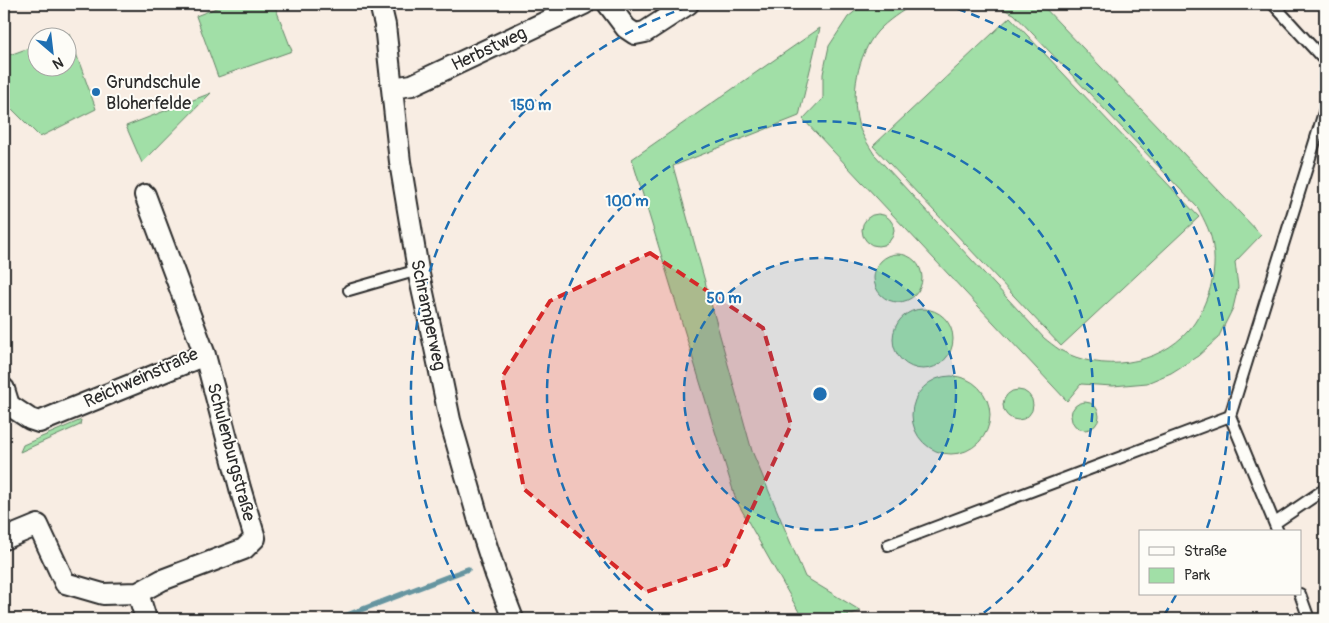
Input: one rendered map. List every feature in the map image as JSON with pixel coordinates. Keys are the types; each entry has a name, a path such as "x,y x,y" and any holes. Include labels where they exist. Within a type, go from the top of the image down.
{"street":[{"name":"Schramperweg","path":"380,4 385,25 400,162 418,270 450,420 483,535 513,619"},
{"name":"Herbstweg","path":"392,88 412,85 584,4"},
{"path":"608,4 626,28 635,34 645,32 688,4"},
{"name":"Reichweinstraße","path":"4,389 9,405 34,421 39,422 205,355 145,194"},
{"name":"Schulenburgstraße","path":"138,593 162,580 244,549 255,538 205,355"},
{"path":"4,539 38,525 65,583 103,594 138,593 146,619"}],"lane":[{"path":"1273,4 1325,61"},
{"path":"1325,109 1230,416 1276,527 1325,489"},
{"path":"349,290 418,270"},
{"path":"888,545 1230,416"},
{"path":"1301,596 1309,619"}],"highlighted area":[{"path":"650,253 763,328 791,425 726,565 646,592 524,489 502,377 550,301"}],"green space":[{"path":"226,4 274,4 292,51 218,77 196,16"},
{"path":"864,4 914,4 899,13 877,32 860,63 856,87 856,111 861,131 874,154 1044,338 1060,350 1093,362 1128,362 1145,358 1162,352 1176,342 1189,330 1199,315 1212,281 1214,254 1211,237 1198,208 1014,14 991,4 1041,4 1261,235 1235,262 1238,287 1233,308 1218,338 1198,356 1171,373 1147,383 1113,386 1081,384 1067,401 803,119 823,98 823,74 829,46 848,17"},
{"path":"1010,17 1199,217 1061,346 873,146"},
{"path":"820,28 799,116 673,166 752,451 805,577 861,611 833,619 803,619 736,500 632,159"},
{"path":"28,48 28,78 78,78 78,59 96,109 40,137 4,101 4,57"},
{"path":"211,93 142,163 126,126"},
{"path":"878,214 884,215 889,219 893,224 893,236 889,241 884,245 878,246 872,245 867,241 863,236 862,230 863,224 867,219 872,215"},
{"path":"893,254 903,254 915,261 922,273 922,283 915,295 903,302 893,302 885,298 878,291 874,283 874,273 878,265 885,258"},
{"path":"923,309 940,314 948,322 953,339 948,356 940,364 923,369 906,364 898,356 893,339 898,322 906,314"},
{"path":"951,376 966,379 979,387 987,400 990,415 987,430 979,443 966,451 951,454 936,451 923,443 915,430 912,415 915,400 923,387 936,379"},
{"path":"1018,390 1024,391 1032,399 1032,411 1024,419 1018,420 1012,419 1004,411 1003,405 1004,399 1012,391"},
{"path":"1085,402 1095,406 1099,416 1095,426 1085,430 1075,426 1071,416 1075,406"},
{"path":"81,420 80,425 20,452 23,445"}],"waterway":[{"path":"337,619 468,569"}],"place":[{"name":"Grundschule Bloherfelde","path":"96,92"}]}
